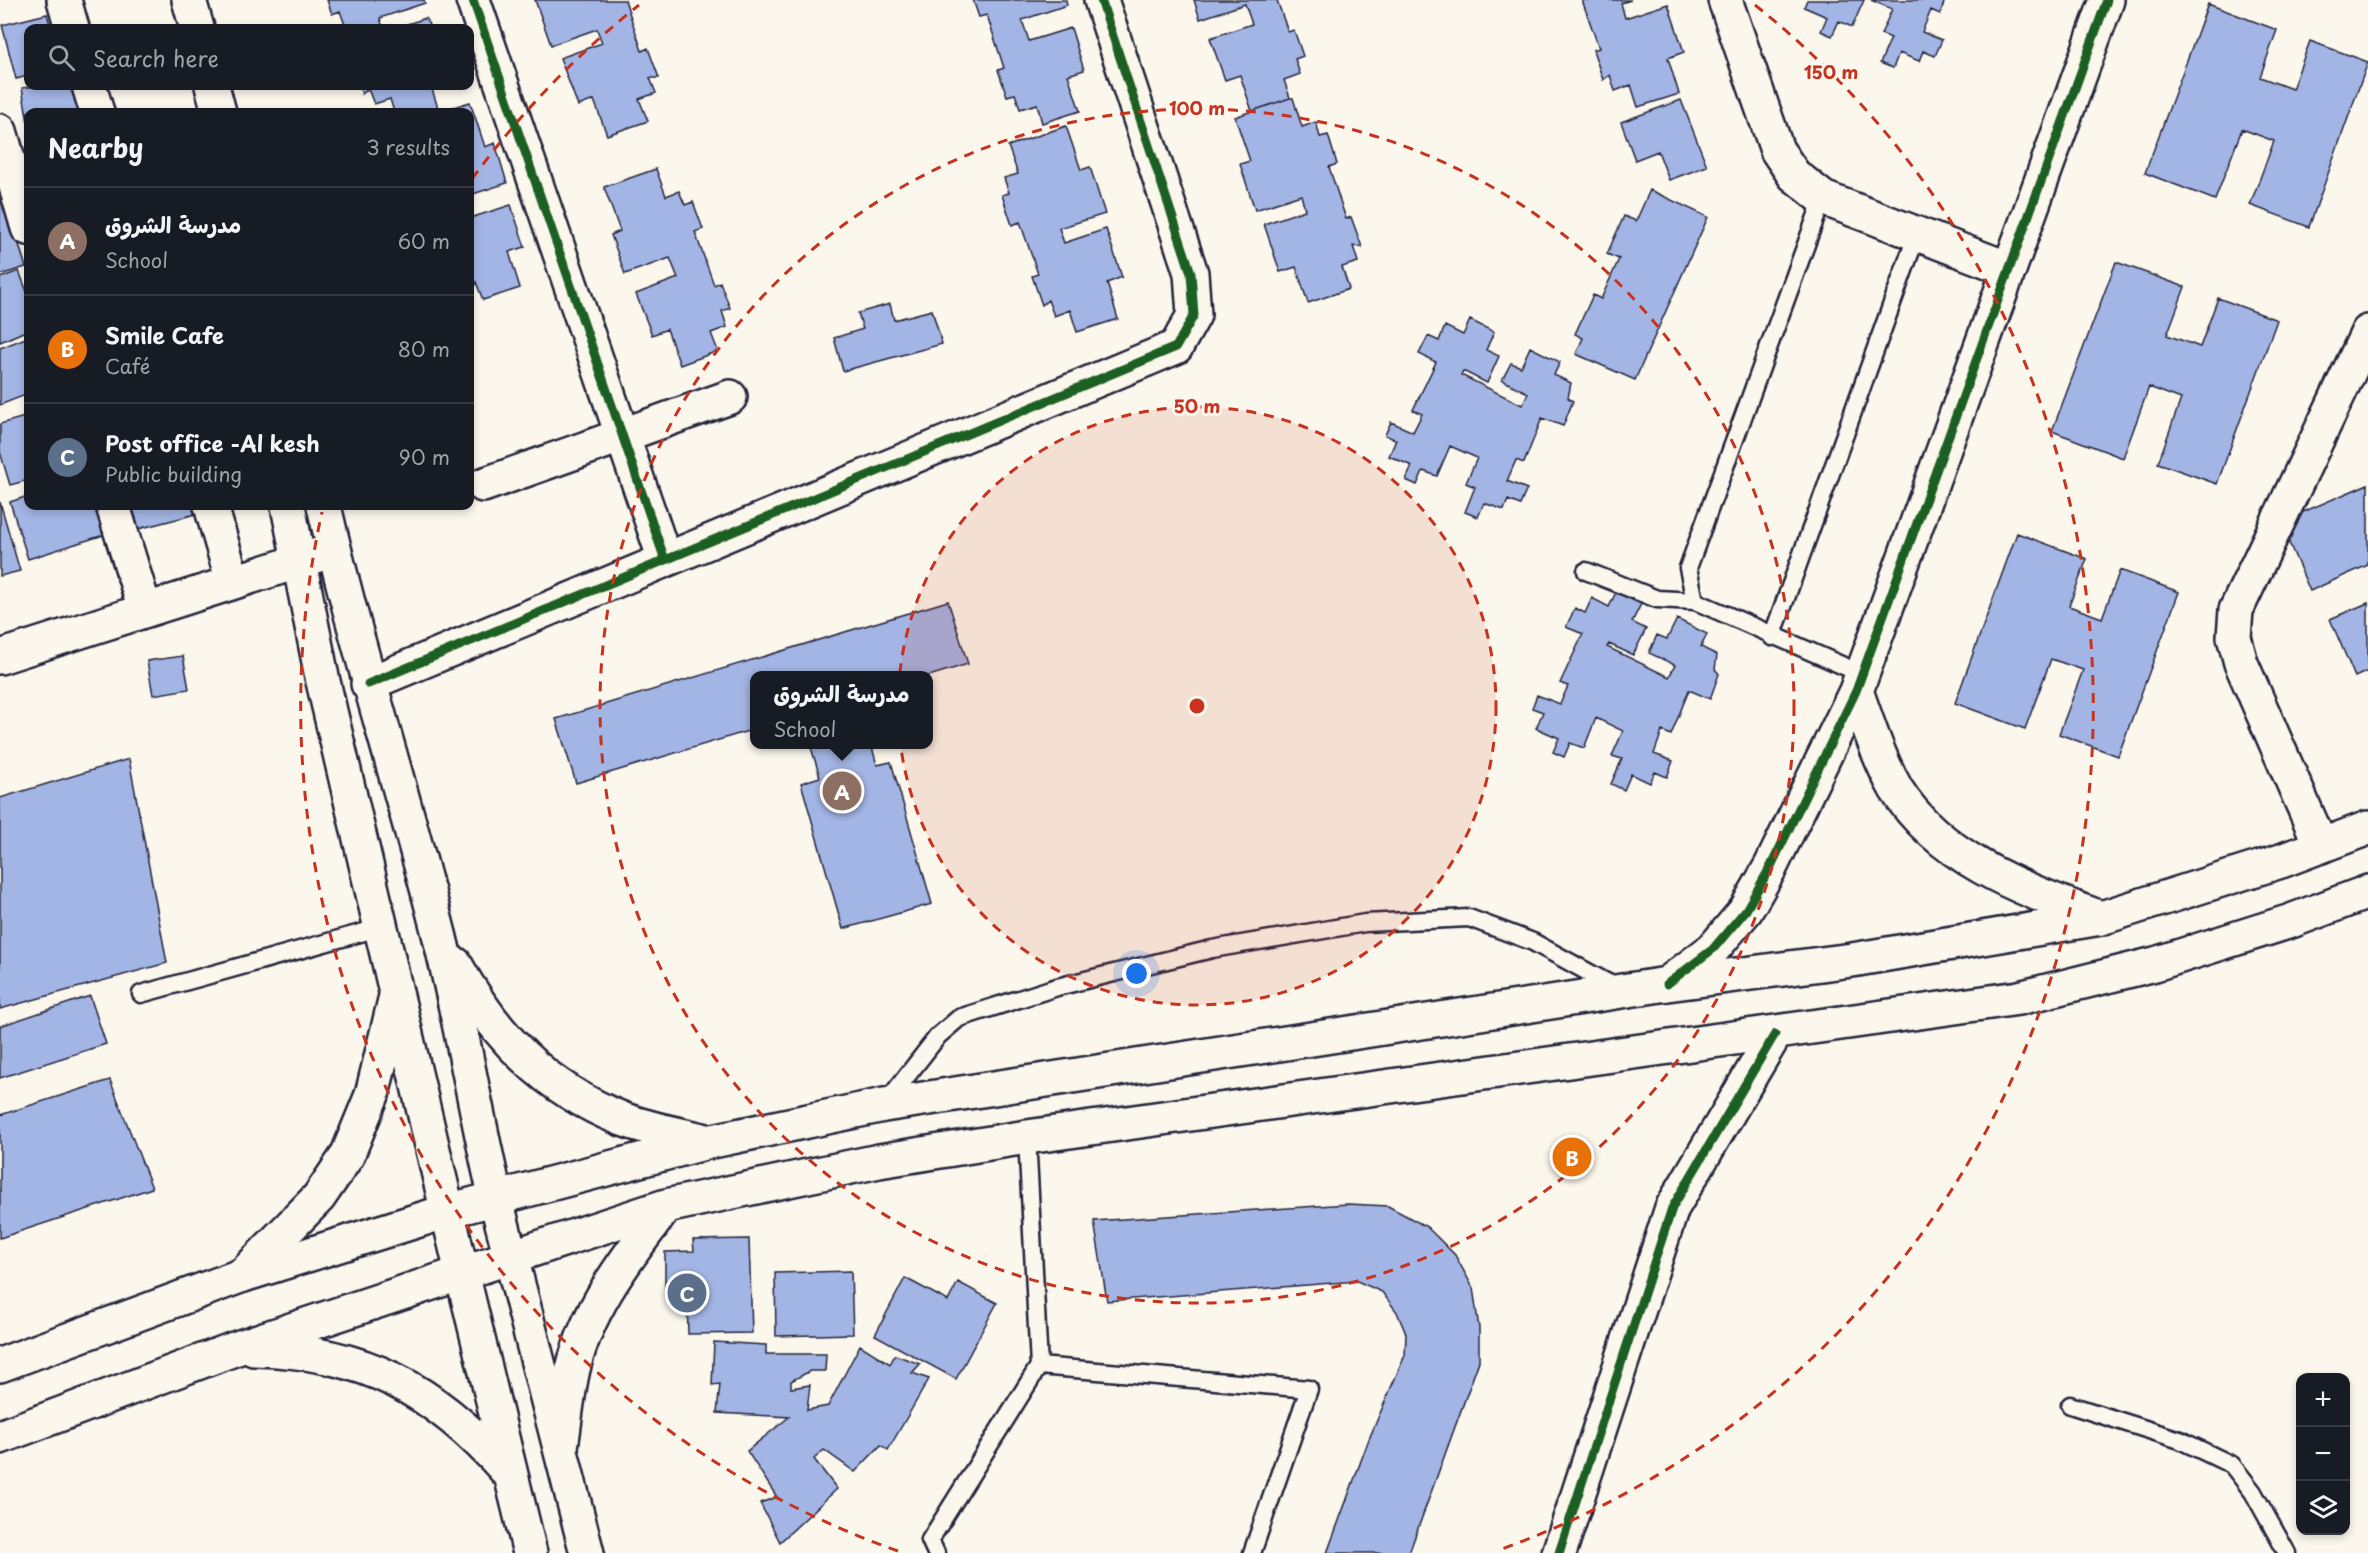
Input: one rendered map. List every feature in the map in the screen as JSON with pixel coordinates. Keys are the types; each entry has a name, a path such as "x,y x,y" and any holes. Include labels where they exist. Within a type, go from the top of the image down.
{"main road":[{"path":"64,0 71,24"},
{"path":"189,0 196,24"},
{"path":"473,0 665,560"},
{"path":"368,684 1176,347 1194,315 1191,273 1101,0"},
{"path":"1725,0 1778,150 1794,175 1823,198 2008,269"},
{"path":"1666,984 1713,949 1746,910 1771,866 1859,683 2107,0"},
{"path":"90,90 96,108"},
{"path":"213,90 218,108"},
{"path":"0,131 24,215"},
{"path":"2321,846 2241,663 2234,638 2236,610 2368,332"},
{"path":"483,485 730,397"},
{"path":"114,510 145,610"},
{"path":"212,510 233,582"},
{"path":"289,510 322,677 530,1553"},
{"path":"325,510 368,684 439,935 494,1198 561,1447 586,1553"},
{"path":"0,657 334,550"},
{"path":"1859,683 1897,789 1931,830 1977,865 2037,894 2101,918"},
{"path":"0,1365 243,1275 448,1211 708,1142 884,1105 1666,984 1852,960 2101,918 2321,846 2368,828"},
{"path":"0,1437 234,1349 666,1206 879,1161 1027,1137 1776,1034 2030,995 2155,964 2291,921 2368,892"},
{"path":"439,935 477,1004 517,1052 566,1091 623,1119 708,1142"},
{"path":"243,1275 319,1197 348,1156 381,1065 397,989"},
{"path":"1559,1553 1672,1208 1776,1034"},
{"path":"561,1447 573,1370 591,1318 621,1267 666,1206"},
{"path":"234,1349 286,1350 338,1359 388,1376 443,1409 476,1435 511,1475"}],"lane":[{"path":"1695,602 1688,568 1823,198"},
{"path":"1772,637 1917,234"},
{"path":"1586,572 1657,599 1695,602 1772,637 1859,683"},
{"path":"884,1105 938,1036 959,1018 1057,987 1212,949 1365,924 1469,918 1533,942 1623,991"},
{"path":"141,994 382,927"},
{"path":"936,1553 930,1540 1039,1366 1027,1137"},
{"path":"1039,1366 1309,1389 1252,1553"},
{"path":"2070,1405 2180,1440 2232,1465 2253,1492 2287,1553"}],"building":[{"path":"327,0 424,0 425,3 380,18 382,24 345,24 340,11 332,14"},
{"path":"535,0 625,0 642,51 648,48 659,78 650,78 656,93 639,99 648,121 607,135 594,100 578,106 560,58 602,43 597,29 551,45"},
{"path":"973,0 1066,0 1067,5 1022,20 1029,41 1071,28 1084,70 1068,75 1080,111 1042,123 1037,104 1020,109 1015,94 1007,96 998,70 1004,68 987,15 979,17"},
{"path":"1194,0 1277,0 1288,32 1294,30 1303,56 1295,59 1300,74 1284,80 1290,98 1252,111 1240,75 1225,80 1210,38 1252,24 1245,4 1200,19"},
{"path":"1582,0 1631,0 1621,3 1625,18 1668,4 1684,52 1668,58 1679,94 1638,107 1631,85 1615,91 1610,75 1603,80 1593,50 1599,48"},
{"path":"1807,0 1864,0 1852,27 1839,21 1832,36 1821,31 1827,17 1804,7"},
{"path":"1871,0 1945,0 1940,14 1931,10 1922,32 1942,40 1935,56 1923,51 1919,61 1899,53 1893,68 1880,63 1891,38 1881,34 1892,9"},
{"path":"2208,4 2277,30 2260,77 2292,89 2310,41 2368,62 2309,227 2250,205 2274,141 2242,129 2215,200 2145,173"},
{"path":"47,14 50,24 24,24 24,77 16,79 2,25"},
{"path":"426,18 428,24 407,24"},
{"path":"22,88 24,90 77,90 80,108 26,108"},
{"path":"368,90 432,90 438,108 393,108 390,99 374,104"},
{"path":"1293,98 1302,127 1316,122 1320,137 1328,135 1337,164 1329,167 1346,219 1351,217 1362,247 1353,246 1358,262 1342,267 1349,289 1308,303 1296,267 1280,272 1264,224 1305,210 1301,195 1255,210 1240,164 1250,161 1235,117"},
{"path":"1681,100 1707,166 1669,180 1658,151 1635,160 1621,122"},
{"path":"470,102 472,108 450,108"},
{"path":"474,114 485,147 495,143 507,183 474,194"},
{"path":"1066,126 1081,170 1090,167 1105,214 1059,228 1064,243 1106,229 1122,277 1107,283 1118,319 1077,332 1070,310 1054,316 1048,300 1042,305 1032,276 1038,274 1020,222 1012,225 1002,195 1009,193 1004,178 1018,174 1008,146"},
{"path":"656,169 666,196 679,191 685,205 693,202 703,229 695,232 714,285 720,282 730,308 722,311 727,327 711,333 718,351 680,365 667,329 652,335 636,294 678,278 670,258 625,274 611,235 620,231 604,187"},
{"path":"1650,190 1708,217 1635,380 1576,354 1583,338 1575,334 1593,295 1601,299 1619,259 1607,254 1624,216 1636,221"},
{"path":"4,197 24,261 24,268 0,275 0,198"},
{"path":"511,205 525,247 509,252 520,288 483,300 476,282 474,283 474,217"},
{"path":"2116,262 2185,287 2167,335 2200,347 2218,298 2277,320 2217,484 2158,463 2181,399 2149,387 2123,458 2052,431"},
{"path":"19,271 24,284 24,332 0,342 0,278"},
{"path":"890,304 894,320 932,310 942,344 843,371 834,338 863,329 858,313"},
{"path":"1470,320 1494,332 1486,350 1499,356 1487,383 1463,371 1461,375 1522,405 1528,393 1502,380 1511,363 1521,367 1530,347 1560,362 1554,375 1571,383 1568,398 1573,401 1563,426 1542,418 1524,463 1516,460 1507,481 1527,489 1520,505 1508,500 1504,510 1484,503 1478,517 1465,512 1475,487 1466,483 1477,458 1450,446 1437,476 1423,471 1417,485 1406,480 1412,466 1389,456 1396,440 1385,435 1391,422 1413,432 1422,414 1413,410 1436,362 1419,354 1428,336 1439,341 1445,326 1463,335"},
{"path":"24,339 24,396 0,405 0,348"},
{"path":"24,417 24,481 10,485 0,452 0,424"},
{"path":"2368,484 2368,565 2310,591 2280,522"},
{"path":"24,497 24,510 102,510 110,533 28,559 10,502"},
{"path":"0,502 20,571 0,576"},
{"path":"133,510 195,510 196,514 138,529"},
{"path":"2017,533 2087,559 2069,606 2102,618 2120,570 2179,592 2118,756 2059,734 2083,670 2051,659 2025,729 1955,703"},
{"path":"1616,592 1641,604 1632,622 1646,629 1633,655 1609,644 1607,647 1669,677 1675,665 1649,653 1657,635 1667,639 1677,619 1707,634 1701,647 1717,655 1715,669 1719,674 1710,699 1689,690 1671,735 1662,731 1654,754 1673,761 1667,777 1655,772 1650,783 1631,774 1624,790 1611,784 1622,759 1612,756 1623,731 1596,718 1584,748 1570,743 1564,757 1553,752 1559,738 1536,728 1543,712 1532,708 1537,695 1560,704 1568,686 1560,683 1583,634 1566,627 1575,608 1585,613 1592,598 1609,607"},
{"path":"948,601 968,664 933,675 933,671 750,671 750,731 576,783 556,719"},
{"path":"2368,603 2368,671 2355,677 2330,619"},
{"path":"183,656 189,689 153,695 147,661"},
{"path":"812,749 872,749 877,765 891,762 932,904 843,929 801,783 820,777"},
{"path":"129,759 167,963 0,1009 0,798"},
{"path":"90,996 106,1044 0,1078 0,1026"},
{"path":"110,1080 152,1188 0,1238 0,1115"},
{"path":"1348,1204 1388,1206 1427,1227 1455,1255 1473,1288 1479,1328 1479,1361 1409,1553 1327,1553 1369,1439 1405,1355 1406,1334 1397,1312 1382,1292 1357,1281 1107,1301 1094,1221"},
{"path":"749,1239 752,1333 688,1334 687,1294 665,1295 665,1252 694,1251 693,1240"},
{"path":"851,1271 853,1334 776,1336 775,1273"},
{"path":"905,1278 948,1301 958,1282 997,1303 956,1379 875,1335"},
{"path":"714,1342 766,1345 766,1354 826,1354 825,1371 810,1371 791,1381 791,1388 810,1385 807,1410 828,1406 860,1345 890,1364 895,1355 920,1364 912,1373 929,1379 888,1450 881,1445 855,1472 824,1450 814,1459 837,1489 780,1542 760,1503 777,1497 747,1451 789,1417 717,1413 720,1384 712,1385"}],"cycle path":[{"path":"473,0 665,560"},
{"path":"368,684 1176,347 1194,315 1191,273 1101,0"},
{"path":"1667,984 1713,949 1746,910 1771,866 1856,691 2107,0"},
{"path":"1559,1553 1672,1208 1775,1034"}],"place":[{"name":"مدرسة الشروق","path":"842,791"},
{"name":"Smile Cafe","path":"1572,1157"},
{"name":"Post office -Al kesh","path":"687,1293"}]}
